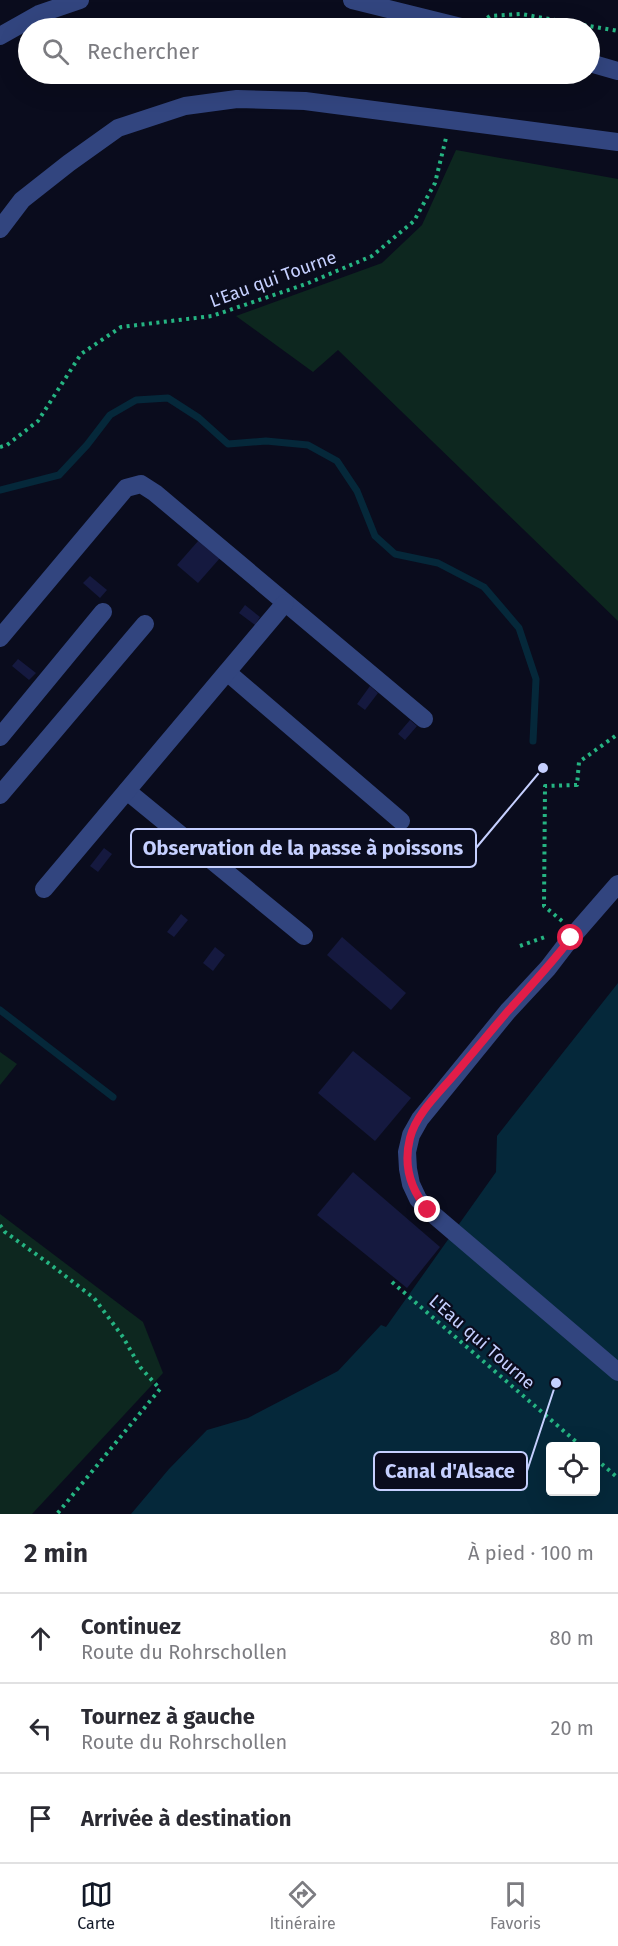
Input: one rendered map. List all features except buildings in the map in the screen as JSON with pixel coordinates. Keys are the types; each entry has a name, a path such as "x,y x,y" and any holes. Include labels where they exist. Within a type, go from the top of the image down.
{"street":[{"path":"32,18 80,0"},
{"path":"352,0 434,18"},
{"path":"0,36 18,26"},
{"path":"600,66 618,71"},
{"path":"0,229 22,200 118,128 184,106 237,99 305,101 618,142"},
{"path":"0,638 126,488 141,484 155,493 424,719"},
{"path":"44,889 285,603"},
{"path":"0,737 104,612"},
{"path":"0,795 145,624"},
{"path":"227,672 401,821"},
{"path":"127,791 304,936"},
{"path":"618,884 563,932 548,968 508,1011 429,1106 411,1135 408,1160 411,1184 418,1199 437,1219 618,1372"}],"path":[{"path":"486,18 521,14 544,18"},
{"path":"600,28 618,31"},
{"name":"L'Eau qui Tourne","path":"0,447 7,446 38,421 81,354 121,327 212,316 306,284 372,256 414,221 435,183 451,120"},
{"path":"520,946 563,932 544,906 545,786 577,785 579,762 618,734"},
{"path":"0,1225 5,1232 94,1298 123,1337 140,1367 160,1389 57,1514"},
{"name":"L'Eau qui Tourne","path":"392,1282 576,1442"},
{"path":"600,1462 618,1478"}],"green space":[{"path":"456,150 618,179 618,621 338,350 313,372 236,316 382,263 422,225"},
{"path":"0,1052 17,1064 0,1085"},
{"path":"0,1214 143,1322 163,1373 32,1514 0,1514"}],"water":[{"path":"618,983 618,1514 131,1514 169,1469 207,1430 248,1418 338,1371 381,1325 386,1327 496,1172 497,1136"}],"waterway":[{"path":"0,490 59,475 87,445 110,415 136,400 168,398 199,418 228,444 266,441 308,445 337,461 357,491 375,536 395,554 438,563 484,587 519,628 536,679 533,741"},
{"path":"0,1010 113,1097"}],"place":[{"name":"Observation de la passe à poissons","path":"543,768"},
{"name":"Canal d'Alsace","path":"556,1383"}],"route":[{"path":"428,1210 418,1199 411,1184 408,1152 411,1135 429,1106 508,1011 548,968 571,938"}]}
